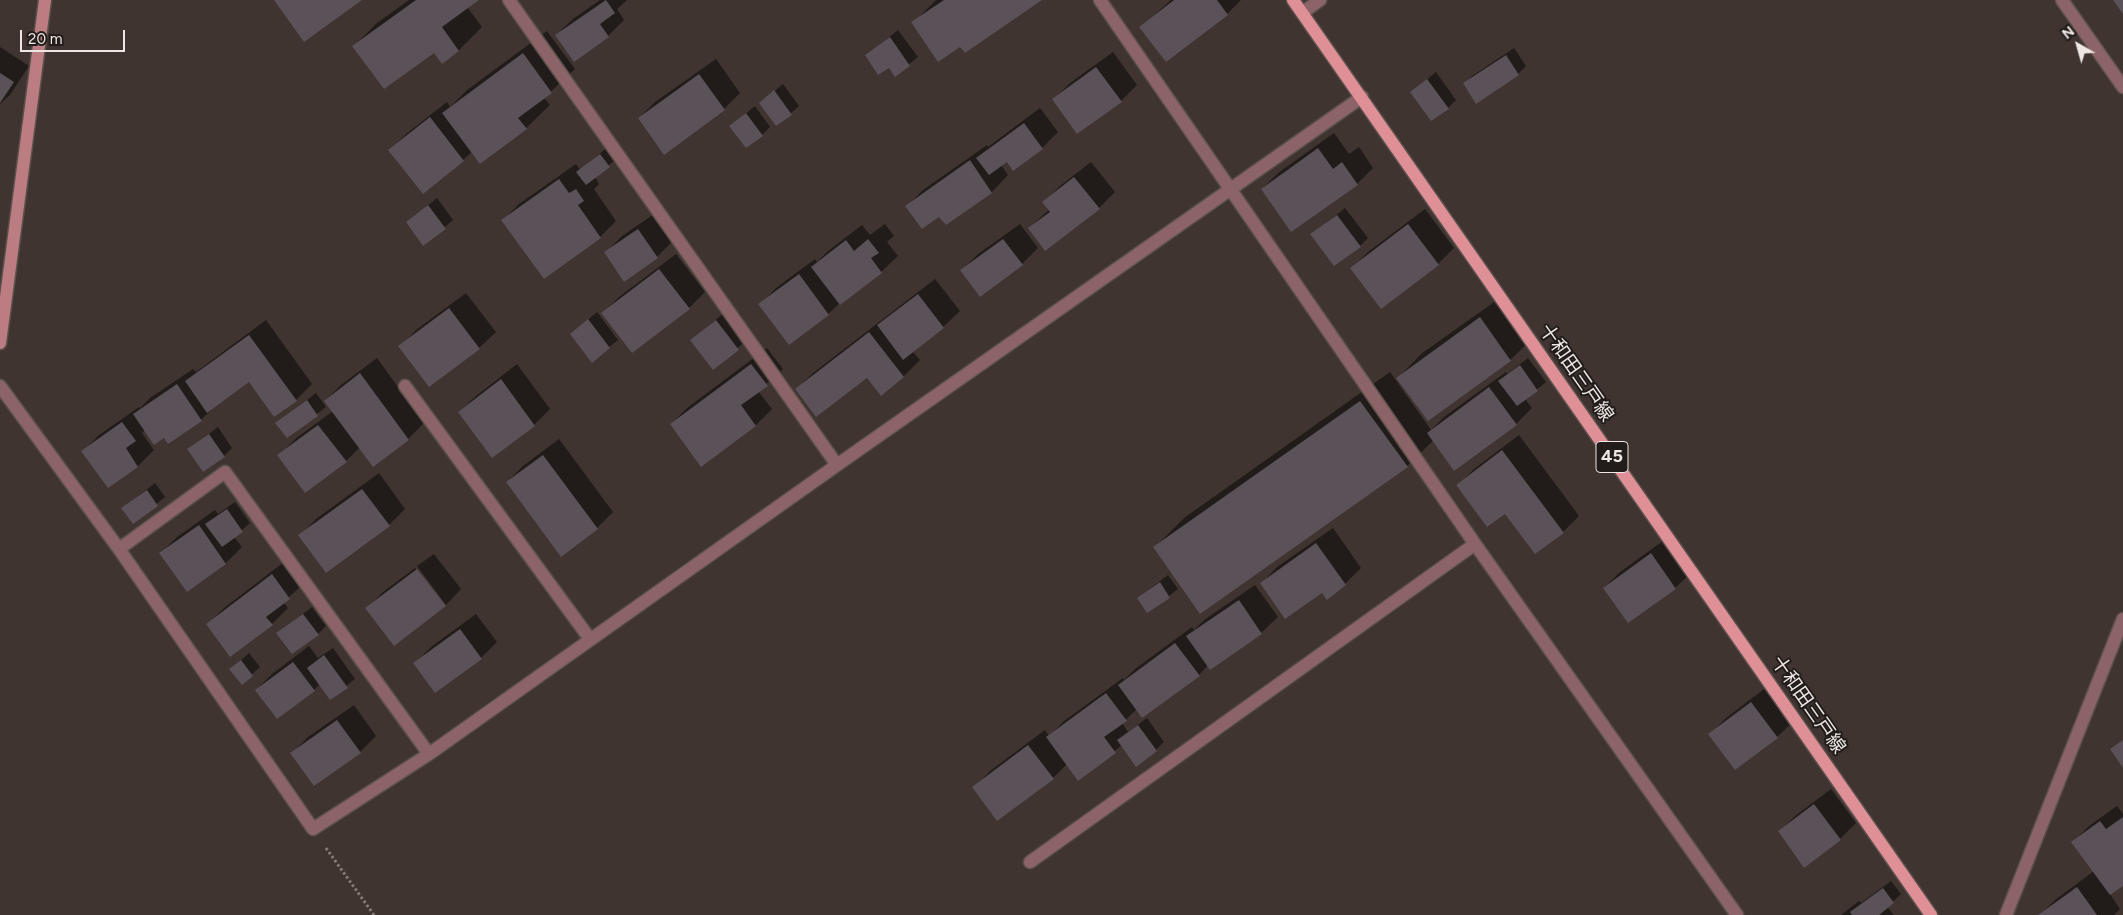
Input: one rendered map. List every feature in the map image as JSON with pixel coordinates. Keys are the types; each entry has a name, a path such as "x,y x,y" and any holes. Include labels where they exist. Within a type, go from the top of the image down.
{"main road":[{"path":"0,343 45,0"},
{"name":"十和田三戸線","path":"1293,0 1931,915"}],"street":[{"path":"509,0 837,465"},
{"path":"1100,0 1475,544 1737,915"},
{"path":"1302,13 1320,0"},
{"path":"2062,0 2123,86"},
{"path":"0,386 119,548 313,829 429,754 837,465 1362,98"},
{"path":"404,386 590,639"},
{"path":"119,548 225,472 429,754"},
{"path":"1030,862 1475,544"},
{"path":"2006,915 2123,619"}],"path":[{"path":"313,829 374,915"}],"building":[{"path":"274,0 362,0 304,42"},
{"path":"416,0 479,0 442,27 459,51 442,64 434,53 384,89 352,46"},
{"path":"606,0 615,13 600,24 609,37 574,62 555,35"},
{"path":"944,0 1042,0 965,53 960,47 938,62 911,22"},
{"path":"1174,0 1217,0 1228,15 1166,62 1139,27"},
{"path":"2113,0 2123,0 2123,14"},
{"path":"890,37 910,66 895,77 889,68 878,75 865,55"},
{"path":"523,53 552,93 518,118 527,129 480,164 442,113"},
{"path":"1506,55 1519,75 1476,104 1463,83"},
{"path":"1096,67 1122,102 1077,134 1052,99"},
{"path":"0,73 14,82 0,103"},
{"path":"699,74 725,110 664,155 638,118"},
{"path":"1427,79 1449,109 1431,121 1410,92"},
{"path":"774,90 792,115 776,126 759,103"},
{"path":"746,113 763,136 746,148 729,126"},
{"path":"430,117 464,161 423,194 388,150"},
{"path":"1024,123 1043,149 1013,171 1007,162 989,175 976,158"},
{"path":"1318,148 1333,169 1342,162 1358,185 1291,232 1261,189"},
{"path":"600,154 610,167 586,185 576,172"},
{"path":"970,160 992,193 946,225 939,217 922,229 905,206"},
{"path":"1074,177 1100,209 1045,251 1028,228 1050,212 1042,202"},
{"path":"559,179 569,193 576,189 584,201 578,205 601,238 544,279 501,220"},
{"path":"428,205 446,229 423,246 406,222"},
{"path":"1337,215 1361,247 1334,266 1310,234"},
{"path":"1408,224 1439,265 1381,309 1350,268"},
{"path":"638,229 658,258 624,282 604,252"},
{"path":"868,239 879,253 871,258 882,273 840,305 811,267 846,240 854,251"},
{"path":"1003,239 1023,265 980,297 960,270"},
{"path":"659,269 690,309 632,353 601,313"},
{"path":"799,274 829,315 789,345 758,304"},
{"path":"918,294 944,328 903,360 877,325"},
{"path":"449,308 480,349 429,387 398,346"},
{"path":"1480,317 1511,361 1428,421 1396,378"},
{"path":"588,319 610,348 592,363 570,334"},
{"path":"716,320 739,350 713,370 690,340"},
{"path":"869,332 904,377 881,396 867,378 816,417 795,389"},
{"path":"249,335 297,401 274,417 249,382 207,413 185,381"},
{"path":"751,364 768,386 741,405 756,426 701,467 670,424"},
{"path":"1520,365 1538,391 1517,406 1498,381"},
{"path":"360,373 409,440 373,467 324,401"},
{"path":"501,379 535,426 492,458 458,412"},
{"path":"177,384 202,421 168,444 164,438 154,445 133,414"},
{"path":"1489,387 1517,425 1454,471 1427,433"},
{"path":"307,400 318,416 287,438 275,423"},
{"path":"1360,401 1408,467 1200,614 1153,547"},
{"path":"122,422 136,441 126,448 138,467 108,488 81,451"},
{"path":"318,425 347,462 305,493 277,455"},
{"path":"209,434 225,457 203,472 187,449"},
{"path":"1502,450 1564,533 1535,554 1505,514 1487,527 1456,485"},
{"path":"543,455 598,529 561,557 506,482"},
{"path":"362,489 390,526 326,573 298,535"},
{"path":"147,490 158,506 133,524 121,508"},
{"path":"227,509 243,532 222,547 205,524"},
{"path":"199,525 226,564 187,592 159,553"},
{"path":"1316,543 1346,585 1327,600 1322,593 1285,619 1260,583"},
{"path":"1651,553 1676,589 1628,623 1603,588"},
{"path":"417,569 446,606 394,646 365,608"},
{"path":"272,574 290,599 266,617 273,625 230,657 206,624"},
{"path":"1160,582 1170,598 1147,613 1137,598"},
{"path":"1239,600 1262,634 1210,670 1186,636"},
{"path":"303,614 319,635 292,654 276,633"},
{"path":"460,629 482,659 435,693 413,663"},
{"path":"1175,643 1200,676 1142,718 1118,685"},
{"path":"324,655 348,688 330,700 307,668"},
{"path":"241,660 253,676 242,685 229,669"},
{"path":"293,662 315,691 277,719 255,690"},
{"path":"1106,693 1127,721 1104,737 1116,753 1078,781 1046,737"},
{"path":"1751,702 1778,738 1735,770 1708,734"},
{"path":"337,720 361,753 314,786 290,753"},
{"path":"1138,725 1157,751 1136,767 1117,740"},
{"path":"2123,740 2123,768 2110,749"},
{"path":"1028,745 1054,779 997,821 972,787"},
{"path":"1814,804 1841,840 1804,868 1778,831"},
{"path":"2123,817 2123,886 2110,895 2071,842 2100,821 2106,829"},
{"path":"2077,887 2097,915 2038,915"},
{"path":"1883,888 1894,903 1879,915 1852,915 1850,912"}]}
